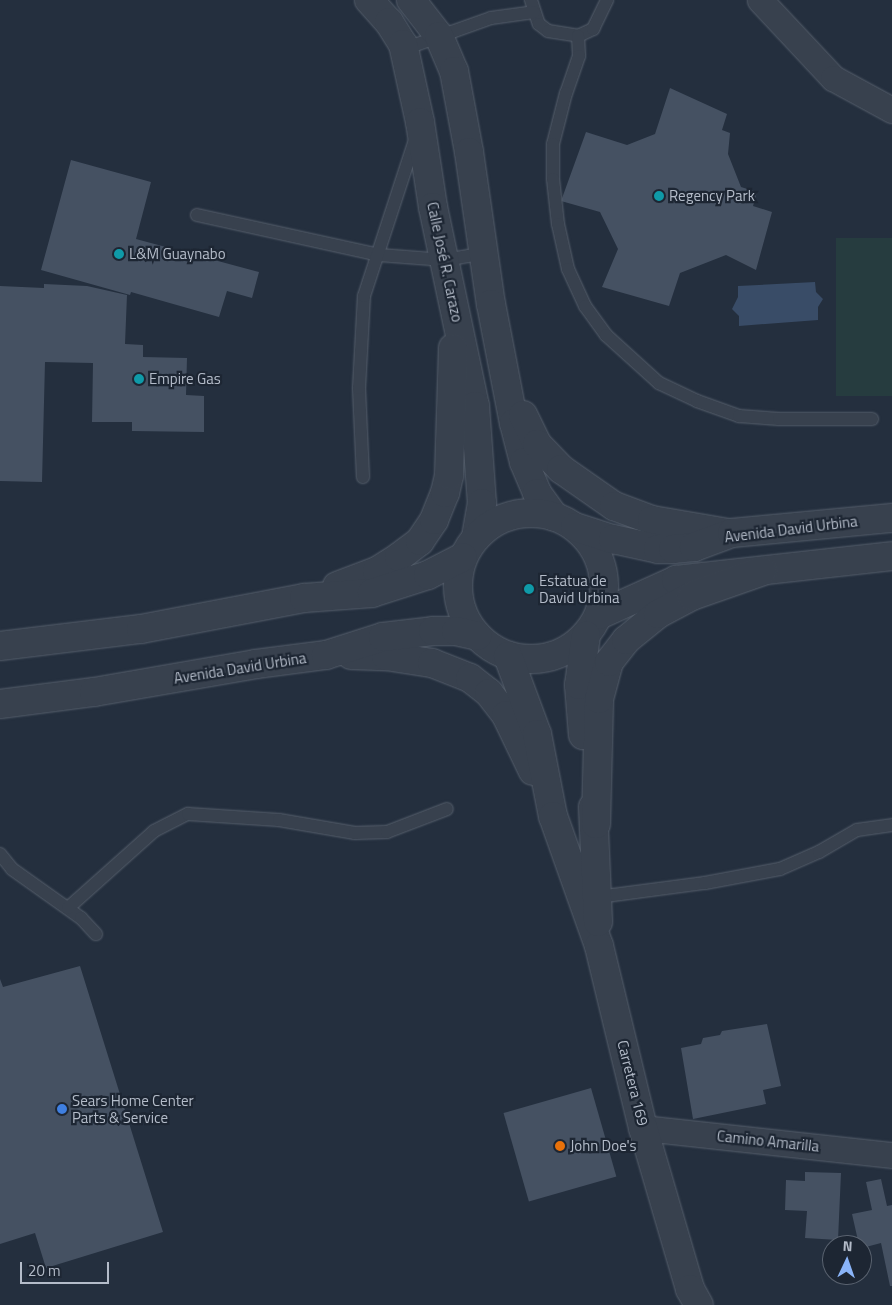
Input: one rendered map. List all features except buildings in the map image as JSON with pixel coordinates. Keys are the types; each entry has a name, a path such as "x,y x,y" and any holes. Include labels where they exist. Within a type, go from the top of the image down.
{"street":[{"name":"Calle José R. Carazo","path":"369,0 389,22 404,49 475,406 482,474 482,503 469,547"},
{"path":"760,0 833,78 892,110"},
{"path":"416,1 439,36 454,70 506,383 524,462 537,493 565,522 592,545 602,567 604,591 592,625"},
{"path":"304,598 377,571 420,541 434,520 445,492 449,475 455,312"},
{"path":"506,383 537,444 561,469 583,486 614,506 652,520 732,534"},
{"path":"0,646 141,629 304,598 372,593 428,575 469,547 490,525 506,517 530,513 565,522"},
{"name":"Avenida David Urbina","path":"565,522 612,539 658,549 694,547 732,534 892,518"},
{"path":"469,547 459,569 457,593 464,616 477,636 491,648 508,656 532,659 544,658 567,650 592,625 676,580 892,556"},
{"path":"596,824 600,699 609,662 626,640 658,614 692,596 763,571"},
{"name":"Carretera 169","path":"592,625 579,685 583,735 596,824 599,946"},
{"name":"Avenida David Urbina","path":"0,704 94,692 326,655 383,637 456,630 477,636"},
{"path":"326,655 411,658 432,662 470,678 489,693 506,715 518,737 553,816"},
{"name":"Carretera 169","path":"508,656 537,734 553,816 599,946 643,1128 690,1289 699,1305"},
{"name":"Camino Amarilla","path":"643,1128 892,1155"}],"lane":[{"path":"404,49 491,18 532,6 539,24 548,31 578,36 593,29 608,0"},
{"path":"389,22 416,1"},
{"path":"578,36 578,56 553,144 553,179 558,224 568,269 585,306 606,335 658,383 697,401 739,416 780,419 872,419"},
{"path":"363,477 358,388 364,296 411,158 420,122"},
{"path":"197,214 378,255 445,260 484,254"},
{"path":"68,908 154,831 188,814 279,820 355,834 387,832 447,809"},
{"path":"598,897 705,883 780,869 819,852 857,830 892,825"},
{"path":"0,854 12,869 68,908 96,934"}],"green space":[{"path":"836,238 892,238 892,396 836,396"}],"water":[{"path":"815,282 816,292 823,299 818,307 818,320 739,326 739,316 732,309 738,297 738,286"}],"place":[{"name":"Regency Park","path":"659,196"},
{"name":"L&M Guaynabo","path":"119,254"},
{"name":"Empire Gas","path":"139,379"},
{"name":"Estatua de David Urbina","path":"529,589"},
{"name":"Sears Home Center Parts & Service","path":"62,1109"},
{"name":"John Doe's","path":"560,1146"}]}
